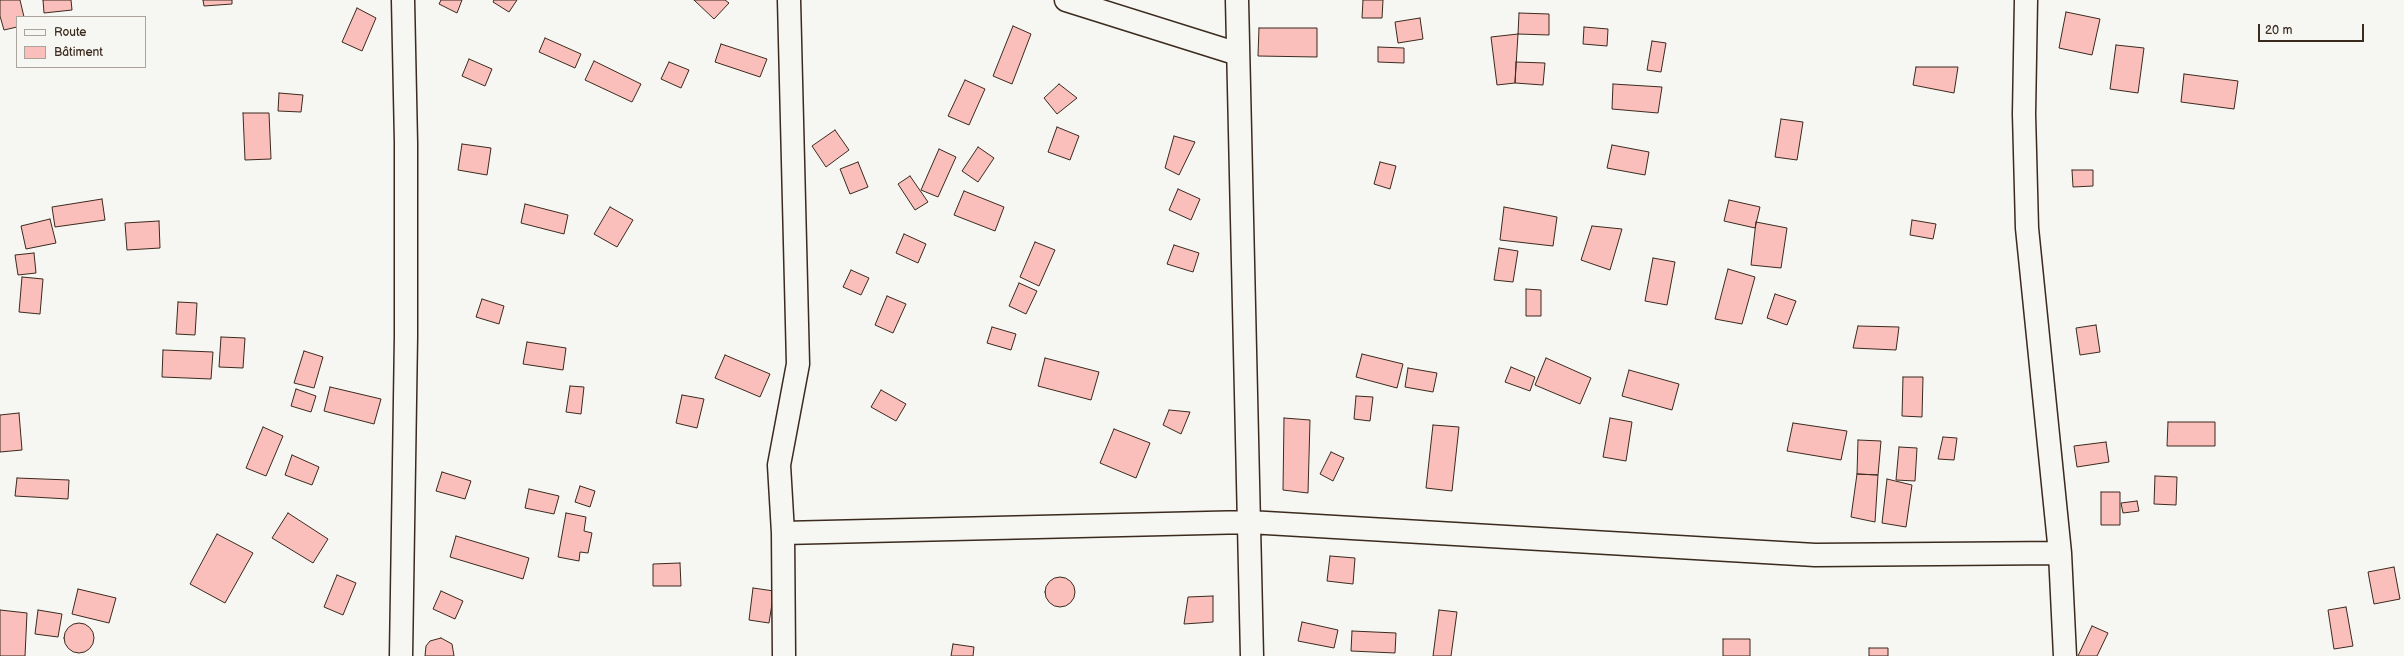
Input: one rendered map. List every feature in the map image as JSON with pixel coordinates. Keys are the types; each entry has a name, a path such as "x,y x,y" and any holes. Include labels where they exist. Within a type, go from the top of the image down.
{"street":[{"path":"400,656 406,336 406,143 403,0"},
{"path":"784,656 784,533 779,465 798,364 789,0"},
{"path":"1066,0 1238,54"},
{"path":"1237,0 1252,656"},
{"path":"2026,0 2024,114 2027,228 2060,553 2065,656"},
{"path":"784,533 1249,522 1815,555 2060,553"}],"building":[{"path":"0,0 20,0 24,16 16,16 16,27 4,30 0,16"},
{"path":"43,0 71,0 72,10 44,13"},
{"path":"203,0 232,0 232,4 204,6"},
{"path":"441,0 462,0 457,13 439,4"},
{"path":"494,0 517,0 509,12 493,2"},
{"path":"694,0 725,0 729,3 714,19"},
{"path":"1363,0 1383,0 1382,18 1362,18"},
{"path":"357,8 376,18 362,51 342,42"},
{"path":"2066,12 2100,19 2092,55 2059,48"},
{"path":"1519,13 1549,14 1549,35 1518,34"},
{"path":"1420,18 1423,39 1398,43 1395,22"},
{"path":"1013,26 1031,34 1012,84 993,76"},
{"path":"1584,27 1608,29 1607,46 1583,44"},
{"path":"1259,28 1317,28 1317,57 1258,56"},
{"path":"1518,34 1515,83 1497,85 1491,37"},
{"path":"545,38 581,54 575,68 539,52"},
{"path":"1652,41 1666,43 1661,72 1647,70"},
{"path":"721,44 767,59 760,77 715,62"},
{"path":"2116,45 2144,48 2138,93 2110,89"},
{"path":"1378,47 1404,48 1404,63 1378,62"},
{"path":"469,59 492,69 485,86 462,76"},
{"path":"594,61 641,84 632,102 585,80"},
{"path":"669,62 689,70 681,88 661,79"},
{"path":"1516,62 1545,63 1543,85 1515,83"},
{"path":"1916,67 1958,67 1954,93 1913,85"},
{"path":"2184,74 2238,81 2234,109 2181,102"},
{"path":"965,80 985,89 969,125 948,116"},
{"path":"1059,84 1077,98 1057,114 1044,98"},
{"path":"1613,84 1662,87 1658,113 1612,109"},
{"path":"279,93 303,95 301,112 278,111"},
{"path":"243,113 269,113 271,159 245,160"},
{"path":"1781,119 1803,122 1797,160 1775,157"},
{"path":"1057,127 1079,136 1070,160 1048,152"},
{"path":"835,130 849,150 826,167 812,146"},
{"path":"1174,136 1195,142 1179,175 1165,168"},
{"path":"462,144 491,148 487,175 458,170"},
{"path":"1612,145 1649,152 1645,175 1607,168"},
{"path":"978,147 994,158 978,182 962,171"},
{"path":"939,149 956,157 938,197 921,190"},
{"path":"858,162 868,187 850,194 840,169"},
{"path":"1380,162 1396,166 1390,189 1374,184"},
{"path":"2072,170 2093,170 2093,186 2073,187"},
{"path":"910,176 928,202 915,210 898,184"},
{"path":"1178,189 1200,199 1191,220 1169,210"},
{"path":"964,191 1004,207 995,231 954,215"},
{"path":"102,199 105,220 55,227 52,207"},
{"path":"1729,200 1760,207 1755,228 1724,221"},
{"path":"525,204 568,215 564,234 521,223"},
{"path":"610,207 633,220 617,247 594,234"},
{"path":"1504,207 1557,217 1553,246 1500,240"},
{"path":"50,219 56,243 26,249 21,226"},
{"path":"1912,220 1936,224 1933,239 1910,235"},
{"path":"159,221 160,248 127,250 125,223"},
{"path":"1756,222 1787,228 1781,268 1751,265"},
{"path":"1592,226 1622,229 1610,270 1581,260"},
{"path":"904,234 926,244 918,263 896,253"},
{"path":"1035,242 1055,250 1039,286 1020,277"},
{"path":"1174,245 1199,253 1193,272 1167,264"},
{"path":"1499,248 1518,251 1513,282 1494,280"},
{"path":"34,253 36,273 18,275 15,255"},
{"path":"1653,258 1675,262 1667,305 1645,301"},
{"path":"1728,269 1755,277 1742,324 1715,319"},
{"path":"851,270 869,278 861,295 843,287"},
{"path":"22,277 43,279 40,314 19,312"},
{"path":"1019,283 1037,291 1026,314 1009,306"},
{"path":"1526,289 1541,290 1541,316 1526,316"},
{"path":"1775,294 1796,301 1787,325 1767,318"},
{"path":"887,296 906,304 893,333 875,325"},
{"path":"482,299 504,306 499,324 476,317"},
{"path":"178,302 197,303 195,335 176,334"},
{"path":"2096,325 2100,352 2080,355 2076,328"},
{"path":"1858,326 1899,327 1896,350 1853,348"},
{"path":"992,327 1016,334 1011,350 987,343"},
{"path":"221,337 245,338 243,368 219,367"},
{"path":"527,342 566,348 563,370 523,364"},
{"path":"163,350 213,352 211,379 162,377"},
{"path":"304,351 323,357 314,388 294,383"},
{"path":"1362,354 1403,364 1397,388 1356,377"},
{"path":"725,355 770,374 760,397 715,378"},
{"path":"1045,358 1099,372 1091,400 1038,386"},
{"path":"1546,358 1591,378 1580,404 1535,385"},
{"path":"1511,367 1535,377 1530,391 1505,382"},
{"path":"1408,368 1437,373 1433,392 1405,387"},
{"path":"1629,370 1679,384 1672,410 1622,396"},
{"path":"1903,377 1923,377 1922,417 1902,416"},
{"path":"570,386 584,387 581,414 566,412"},
{"path":"330,387 381,399 374,424 324,411"},
{"path":"296,389 316,396 311,412 291,406"},
{"path":"881,390 906,404 896,421 871,407"},
{"path":"682,395 704,399 697,428 676,423"},
{"path":"1356,396 1373,397 1370,421 1354,419"},
{"path":"1169,410 1190,412 1181,434 1163,425"},
{"path":"19,413 22,450 0,452 0,415"},
{"path":"1284,418 1310,420 1308,493 1283,490"},
{"path":"1610,418 1632,422 1626,461 1603,457"},
{"path":"2168,422 2215,422 2215,446 2167,446"},
{"path":"1793,423 1847,431 1841,460 1787,451"},
{"path":"1433,425 1459,427 1452,491 1426,488"},
{"path":"263,427 283,436 266,476 246,468"},
{"path":"1114,429 1150,443 1136,478 1100,463"},
{"path":"1943,437 1957,438 1954,460 1938,459"},
{"path":"1858,440 1881,441 1878,475 1857,474"},
{"path":"2106,442 2109,462 2077,467 2074,446"},
{"path":"1899,447 1917,448 1915,481 1896,480"},
{"path":"1331,452 1344,458 1333,481 1320,474"},
{"path":"292,455 319,467 312,485 285,475"},
{"path":"442,472 471,481 465,499 436,491"},
{"path":"1857,474 1878,475 1875,522 1851,517"},
{"path":"2155,476 2177,477 2176,505 2154,504"},
{"path":"17,478 69,480 68,499 15,496"},
{"path":"1887,479 1912,485 1906,527 1882,523"},
{"path":"580,486 595,491 590,507 575,502"},
{"path":"529,489 559,496 554,514 525,508"},
{"path":"2101,492 2120,492 2120,525 2101,525"},
{"path":"2137,501 2139,511 2123,513 2121,503"},
{"path":"288,513 328,539 313,563 272,538"},
{"path":"566,513 586,517 584,531 592,533 588,553 580,552 579,561 558,557"},
{"path":"217,534 253,553 225,603 190,584"},
{"path":"456,536 529,558 523,579 450,557"},
{"path":"1330,556 1355,558 1353,584 1327,581"},
{"path":"680,563 681,586 653,586 653,564"},
{"path":"2394,567 2400,599 2374,604 2368,572"},
{"path":"337,575 356,583 343,615 324,607"},
{"path":"1060,577 1066,578 1074,586 1074,598 1066,606 1060,607 1054,606 1046,598 1045,592 1046,586 1054,578"},
{"path":"753,588 774,591 769,623 749,620"},
{"path":"78,589 116,598 109,623 72,614"},
{"path":"441,591 463,601 455,619 433,609"},
{"path":"1213,596 1213,622 1184,624 1188,597"},
{"path":"2346,607 2353,646 2334,649 2328,610"},
{"path":"0,610 27,613 25,656 0,656"},
{"path":"38,610 62,614 58,637 35,634"},
{"path":"1439,610 1457,612 1451,656 1433,656"},
{"path":"1302,622 1338,630 1334,648 1298,641"},
{"path":"79,623 89,628 94,638 89,648 79,653 69,648 64,638 69,628"},
{"path":"2092,626 2108,633 2097,656 2078,656"},
{"path":"1352,631 1396,633 1395,653 1351,651"},
{"path":"441,638 452,644 454,656 425,656 426,646 430,641"},
{"path":"1723,639 1750,639 1750,656 1723,656"},
{"path":"953,644 974,647 973,656 951,656"},
{"path":"1869,648 1888,648 1888,656 1869,656"}]}
